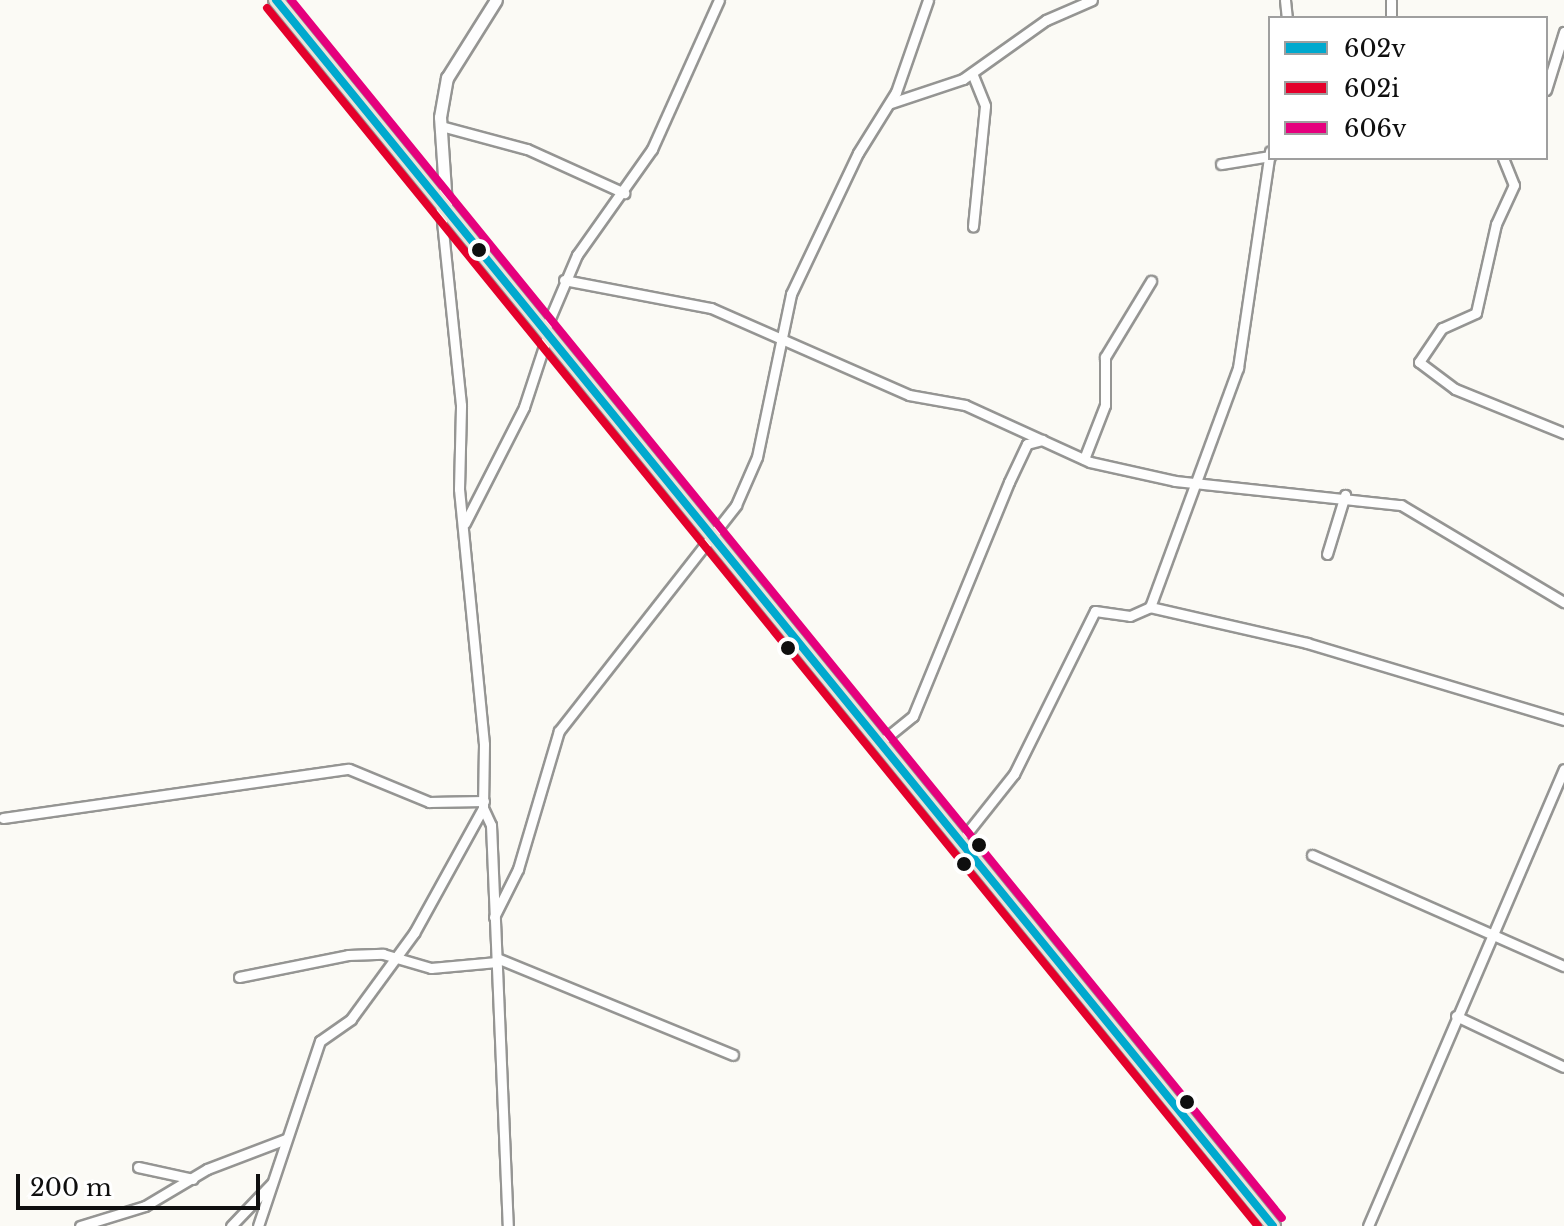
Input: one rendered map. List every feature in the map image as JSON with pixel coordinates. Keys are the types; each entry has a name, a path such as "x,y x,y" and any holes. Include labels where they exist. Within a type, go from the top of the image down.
{"highway":[{"path":"276,0 801,641 1273,1226"}],"street":[{"path":"496,0 451,65 441,126 443,202 461,405 459,489 465,523 483,805 491,825 508,1226"},
{"path":"465,523 524,407 564,280 624,193 676,101 719,0"},
{"path":"494,917 518,869 559,731 713,536 757,457 791,294 858,153 891,103 928,0"},
{"path":"891,103 972,73 1046,20 1092,0"},
{"path":"1548,84 1564,32"},
{"path":"972,73 985,106 973,226"},
{"path":"441,126 527,149 624,193"},
{"path":"1221,164 1268,155"},
{"path":"1150,607 1192,483 1238,368 1268,160"},
{"path":"1504,160 1514,185 1496,224 1476,313 1442,328 1419,362 1455,389 1564,433"},
{"path":"564,280 711,308 781,341 1043,440 1084,459 1192,483 1345,495 1401,505 1564,602"},
{"path":"1084,459 1105,405 1105,357 1151,281"},
{"path":"887,737 913,716 1009,482 1027,444 1043,440"},
{"path":"459,489 480,492"},
{"path":"1327,554 1345,495"},
{"path":"967,833 1014,774 1095,611 1130,616 1150,607 1307,643 1564,720"},
{"path":"3,818 349,769 429,802 483,805"},
{"path":"1368,1226 1490,935 1564,769"},
{"path":"258,1226 320,1041 351,1019 395,958 449,878 483,805"},
{"path":"1312,855 1420,898 1490,935 1564,966"},
{"path":"239,977 342,955 395,958 439,968 497,960 733,1055"},
{"path":"1456,1016 1564,1067"},
{"path":"80,1226 145,1206 193,1179 286,1139"},
{"path":"138,1167 193,1179"},
{"path":"231,1226 274,1181"}],"transit line":[{"name":"602v","path":"276,0 1273,1226"},
{"name":"606v","path":"291,0 1282,1218"},
{"name":"602i","path":"267,8 1258,1226"}]}
